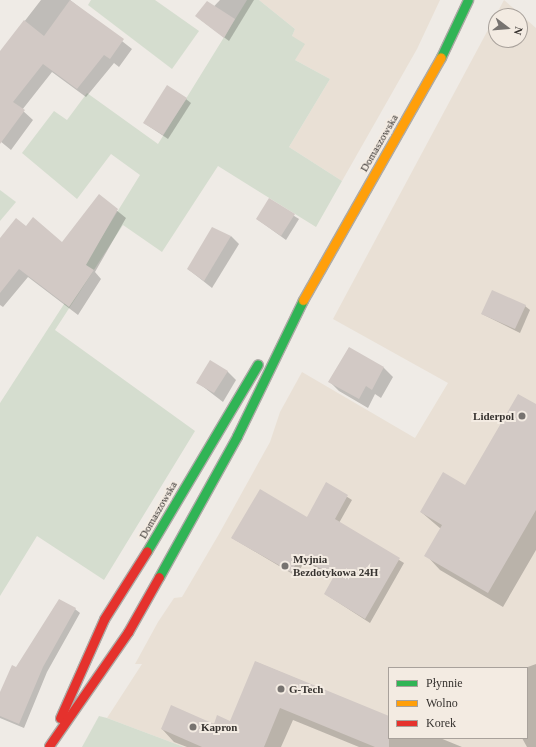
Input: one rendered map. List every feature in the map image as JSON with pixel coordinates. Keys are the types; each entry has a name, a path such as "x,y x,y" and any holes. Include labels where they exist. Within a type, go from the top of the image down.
{"street":[{"name":"Domaszowska","path":"49,747 128,632 237,436 306,295 439,62 468,0"},
{"name":"Domaszowska","path":"271,343 306,295"},
{"name":"Domaszowska","path":"49,747 72,686 104,619 128,584 263,356"}],"shaded area":[{"path":"91,0 155,0 199,31 172,69 88,5"},
{"path":"247,0 259,0 295,29 292,36 305,44 295,60 330,79 289,147 342,181 316,227 218,166 162,252 123,225 55,330 195,431 104,580 37,536 0,596 0,403 88,267 85,264 140,175 111,154 77,199 22,153 54,111 67,120 87,93 158,144"},
{"path":"259,0 440,0 417,49 342,181 289,147 330,79 295,60 292,36 295,29"},
{"path":"504,0 513,8 500,8"},
{"path":"528,21 536,28 536,747 184,747 107,718 142,664 135,664 158,622 174,598 182,597 219,534 270,442 280,412 302,372 415,438 448,383 333,319 488,30 488,48 528,48"},
{"path":"0,190 16,202 0,221"},
{"path":"99,716 107,718 184,747 82,747"}],"building":[{"path":"70,0 124,39 110,59 104,55 77,89 43,64 13,102 25,110 0,144 0,51 24,20 44,36"},
{"path":"207,1 235,19 224,38 195,16"},
{"path":"167,85 187,98 163,135 143,123"},
{"path":"99,194 118,209 86,265 94,270 69,307 19,269 0,293 0,238 16,218 26,226 33,217 62,242"},
{"path":"269,198 295,214 281,236 256,219"},
{"path":"212,227 231,236 204,281 187,269"},
{"path":"492,290 526,305 515,329 481,314"},
{"path":"349,347 384,367 372,390 366,386 359,399 328,382"},
{"path":"210,360 228,371 214,393 196,383"},
{"path":"518,394 536,404 536,510 488,593 424,556 442,525 420,512 443,472 465,485"},
{"path":"326,482 348,495 335,519 400,558 365,619 324,594 334,576 300,557 291,572 231,538 260,489 307,517"},
{"path":"59,599 76,608 43,667 19,724 0,716 0,692 12,665 16,667"},
{"path":"255,661 388,716 389,747 375,747 280,708 264,747 202,747 161,729 171,705 214,724 217,715 230,721"}],"traffic: fast":[{"path":"441,57 468,0"},
{"path":"159,577 237,436 303,300"},
{"path":"147,551 258,364"}],"traffic: slow":[{"path":"303,300 441,57"}],"traffic: jam":[{"path":"60,718 104,619 147,551"},
{"path":"49,746 128,632 159,577"}],"place":[{"name":"Liderpol","path":"522,416"},
{"name":"Myjnia Bezdotykowa 24H","path":"285,566"},
{"name":"G-Tech","path":"281,689"},
{"name":"Kapron","path":"193,727"}]}
